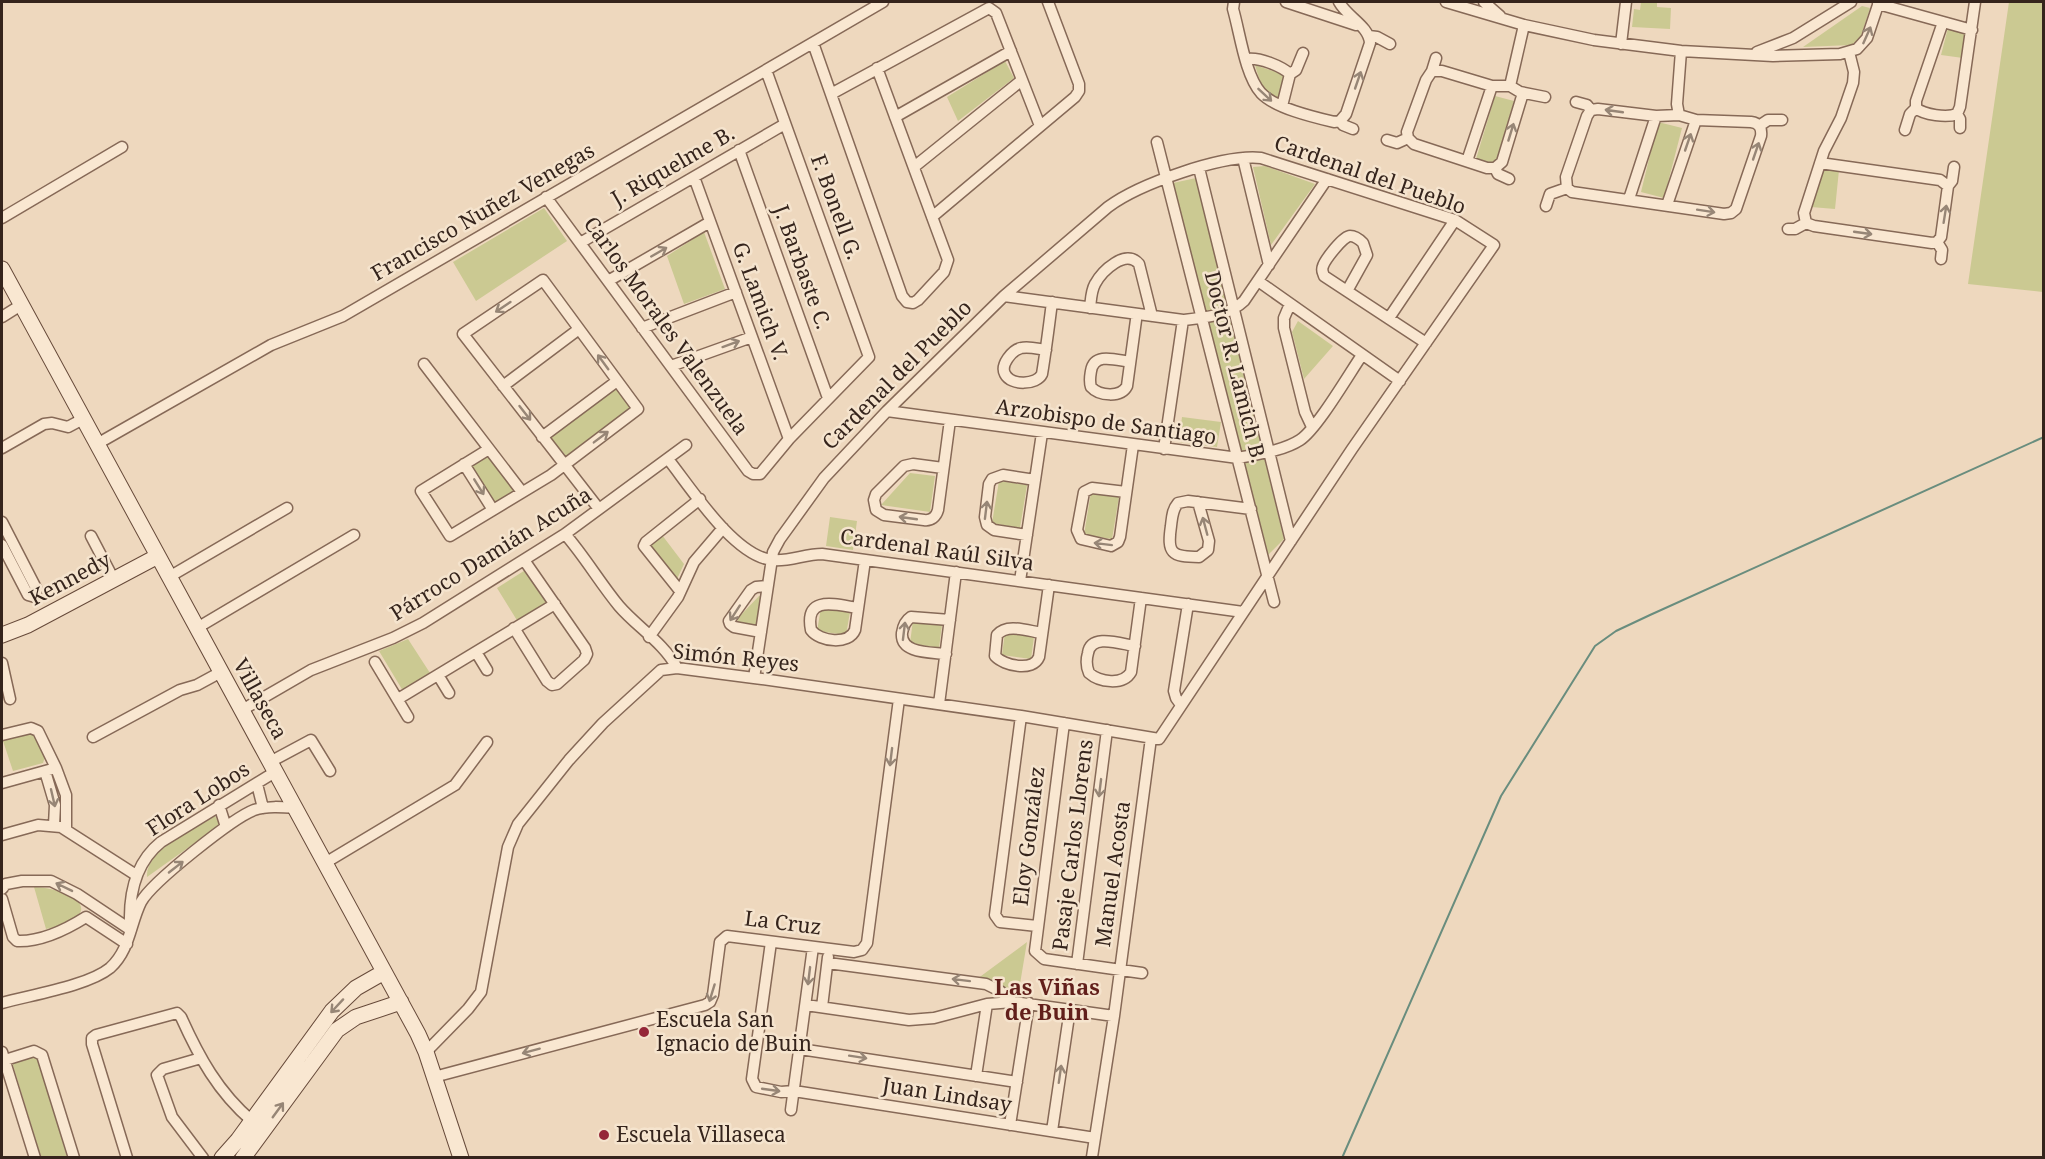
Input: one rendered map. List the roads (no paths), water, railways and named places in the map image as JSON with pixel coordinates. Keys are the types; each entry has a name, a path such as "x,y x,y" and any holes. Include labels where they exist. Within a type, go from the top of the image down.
{"main road":[{"name":"Villaseca","path":"3,278 21,305 401,1002 426,1052 461,1158"},
{"name":"Kennedy","path":"2,635 45,616 158,556"},
{"path":"244,1148 252,1121 332,1011 356,988 384,972"},
{"path":"222,1158 244,1148 337,1030 356,1017 401,1002"}],"street":[{"name":"Francisco Nuñez Venegas","path":"97,444 271,345 343,316 883,2"},
{"path":"932,217 1080,91 1048,2"},
{"path":"1234,2 1233,9 1257,88 1271,101 1282,106 1331,121 1340,121 1343,125 1353,129"},
{"path":"1286,2 1344,16 1365,30 1369,36 1369,47 1346,114 1340,121"},
{"path":"1339,2 1344,16"},
{"path":"1446,2 1464,4 1524,25 1622,44 1681,51 1749,55 1849,52 1865,42 1878,3 1972,30"},
{"path":"1484,2 1505,19"},
{"path":"1622,44 1626,2"},
{"path":"1749,55 1793,38 1851,2"},
{"path":"1957,114 1960,107 1975,2"},
{"path":"831,94 989,8 996,13 1040,126"},
{"path":"1905,130 1910,114 1916,108 1916,100 1943,22"},
{"path":"1510,86 1524,25"},
{"path":"1369,36 1375,36 1390,44"},
{"path":"1793,38 1792,48 1797,55"},
{"path":"813,43 902,296 910,303 918,300 947,267 947,256 877,68"},
{"path":"895,117 1011,51"},
{"path":"1679,115 1677,104 1681,51"},
{"path":"1806,223 1804,213 1820,163 1827,143 1841,118 1853,83 1854,72 1849,52"},
{"path":"1282,106 1290,74 1296,70 1303,53"},
{"path":"1436,58 1408,129 1408,138 1414,144 1495,168 1502,162 1523,93"},
{"path":"1247,59 1255,59 1286,70 1290,74"},
{"name":"F. Bonell G.","path":"766,70 869,357 828,398"},
{"path":"1432,72 1442,70 1492,86 1510,86 1523,93 1545,97"},
{"path":"914,167 1022,80"},
{"path":"1467,161 1492,86"},
{"path":"1576,102 1587,105 1591,110"},
{"path":"1598,108 1656,116 1679,115 1696,120 1751,122 1759,126 1761,136 1733,216 1629,199 1575,194 1567,188 1566,177 1591,110 1598,108"},
{"path":"1916,108 1922,112 1949,116 1957,114"},
{"path":"1957,114 1960,119 1960,128"},
{"path":"1629,199 1656,116"},
{"path":"1667,205 1696,120"},
{"path":"1759,126 1768,120 1782,120"},
{"name":"J. Riquelme B.","path":"580,243 785,124"},
{"path":"1387,140 1397,143 1408,138"},
{"name":"Doctor R. Lamich B.","path":"1156,142 1274,602"},
{"path":"2,218 122,147"},
{"name":"J. Barbaste C.","path":"739,150 828,398"},
{"path":"1243,158 1269,265"},
{"name":"Cardenal del Pueblo","path":"754,678 771,560 780,539 824,478 887,411 1004,296 1116,201 1144,186 1199,168 1243,158 1268,159 1455,220 1494,244 1290,541 1182,705 1155,738"},
{"path":"1820,163 1940,180 1948,186"},
{"path":"1788,229 1795,229 1806,223 1814,226 1937,242 1941,237 1948,186 1952,181 1954,167"},
{"name":"Doctor R. Lamich B.","path":"1199,168 1290,541"},
{"path":"1495,168 1498,174 1509,179"},
{"name":"G. Lamich V.","path":"694,177 789,439"},
{"path":"1004,296 1183,320 1202,318 1233,309 1244,301 1258,282 1327,179"},
{"path":"1546,206 1550,194 1567,188"},
{"name":"Carlos Morales Valenzuela","path":"546,197 748,471 757,475 763,472 789,439"},
{"path":"1389,318 1455,220"},
{"path":"608,281 710,222"},
{"path":"1347,291 1367,255 1363,243 1352,237 1341,241 1322,268 1324,276 1347,291 1426,342"},
{"path":"1937,242 1942,250 1941,259"},
{"path":"1090,308 1093,288 1098,278 1122,258 1131,257 1140,267 1152,316"},
{"path":"489,449 421,491 450,536 564,465 638,409 543,280 463,334 564,465 600,509"},
{"path":"1258,282 1400,381"},
{"path":"642,328 736,292"},
{"path":"1046,350 1052,302"},
{"path":"1290,304 1284,318 1284,328 1305,412 1312,427"},
{"path":"2,317 21,305"},
{"path":"1130,362 1136,314"},
{"path":"1164,449 1183,320"},
{"path":"503,386 579,329"},
{"path":"671,366 752,337"},
{"name":"Arzobispo de Santiago","path":"887,411 1238,458 1268,452 1298,441 1312,427 1362,355"},
{"path":"424,364 522,492"},
{"path":"543,437 617,381"},
{"path":"789,439 828,398"},
{"path":"2,448 44,424 52,423 68,428 83,419"},
{"path":"943,468 913,464 904,466 876,494 873,504 876,510 884,515 924,520 933,518 938,510 950,420"},
{"path":"1020,581 1042,433"},
{"name":"Párroco Damián Acuña","path":"242,710 311,670 408,631 565,534 686,445"},
{"path":"1126,492 1092,488 1084,492 1077,530 1079,538 1086,542 1111,546 1118,542 1126,492 1133,445"},
{"name":"Cardenal Raúl Silva","path":"668,459 723,528 747,551 771,560 788,560 817,554 1243,612"},
{"path":"464,464 493,510"},
{"path":"1027,535 994,530 987,525 985,517 989,484 994,477 1000,475 1035,480"},
{"path":"680,591 644,546 700,499"},
{"path":"1198,502 1209,542 1208,550 1205,555 1199,557 1176,554 1169,543 1174,509 1181,502 1198,502 1251,509"},
{"path":"169,577 287,508"},
{"path":"2,522 27,595 35,597 45,616"},
{"path":"649,637 680,591 694,562 723,528"},
{"path":"565,534 619,606 666,653 677,668"},
{"path":"197,628 354,535"},
{"path":"91,536 114,580"},
{"path":"2,545 14,556"},
{"path":"514,628 547,681 552,685 557,684 587,654 524,560"},
{"path":"858,608 819,604 811,614 811,630 820,637 848,639 855,633 865,560"},
{"path":"939,704 956,573"},
{"path":"1042,633 1004,629 997,636 995,656 1003,662 1027,666 1033,665 1038,659 1042,633 1049,585"},
{"path":"761,632 731,626 729,621 751,590 767,586"},
{"path":"1135,646 1096,642 1088,650 1086,664 1089,673 1096,677 1117,681 1126,679 1131,672 1135,646 1141,598"},
{"path":"398,699 555,604"},
{"path":"1182,705 1174,691 1188,604"},
{"path":"946,654 909,648 902,639 903,626 914,616 950,620"},
{"path":"476,652 487,670"},
{"path":"375,662 408,717"},
{"path":"2,663 10,699"},
{"name":"Simón Reyes","path":"426,1052 468,1009 480,992 508,847 515,829 569,760 603,723 657,671 677,668 754,678 1021,716 1155,738"},
{"path":"93,737 177,691 197,686 221,672"},
{"path":"438,675 449,693"},
{"name":"La Cruz","path":"434,1077 705,1005 710,1002 713,995 722,939 727,936 857,952 864,948 867,943 899,699"},
{"path":"1021,716 994,915 1000,922 1037,926"},
{"name":"Eloy González","path":"1064,723 1035,948 1037,954 1044,959 1077,964"},
{"path":"2,735 34,729 38,731 66,795 66,829"},
{"name":"Pasaje Carlos Llorens","path":"1077,964 1107,730"},
{"name":"Manuel Acosta","path":"1092,1157 1155,738"},
{"name":"Flora Lobos","path":"130,930 130,910 135,879 146,858 156,847 257,784 273,767 311,740 330,771"},
{"path":"325,863 455,785 487,742"},
{"path":"2,783 56,768"},
{"path":"45,771 55,806 54,825"},
{"path":"257,784 263,808"},
{"path":"219,806 226,827"},
{"name":"Flora Lobos","path":"2,1003 99,975 114,964 127,944 140,906 157,882 226,827 250,812 263,808 295,808"},
{"path":"2,835 38,825 54,825 66,829 135,879 142,889 150,890"},
{"path":"2,889 6,885 22,881 51,881 70,890 130,930"},
{"path":"2,899 16,941 55,932 86,917 90,904"},
{"path":"86,917 127,944"},
{"name":"Juan Lindsay","path":"771,942 752,1081 756,1087 1095,1138"},
{"path":"791,1110 813,947"},
{"path":"822,1007 830,949"},
{"path":"828,963 986,984 1000,991 1013,1002"},
{"path":"1077,964 1142,973"},
{"path":"806,1005 909,1020 934,1018 987,1004 1013,1002 1114,1016"},
{"path":"1010,1125 1029,1003"},
{"path":"976,1076 987,1004"},
{"path":"1052,1131 1070,1009"},
{"path":"127,1158 92,1044 93,1036 174,1013 181,1017 201,1058 228,1099 252,1121"},
{"path":"800,1049 1017,1082"},
{"path":"35,1158 2,1058 34,1051 42,1054 74,1158"},
{"path":"201,1058 163,1069 157,1075 172,1117 203,1158"}],"waterway":[{"path":"1342,1158 1501,796 1595,646 1616,631 1650,615 2044,437"}],"place":[{"name":"Escuela San Ignacio de Buin","path":"644,1032"},
{"name":"Escuela Villaseca","path":"604,1135"}],"district":[{"name":"Las Viñas de Buin","path":"1047,1000"}]}
